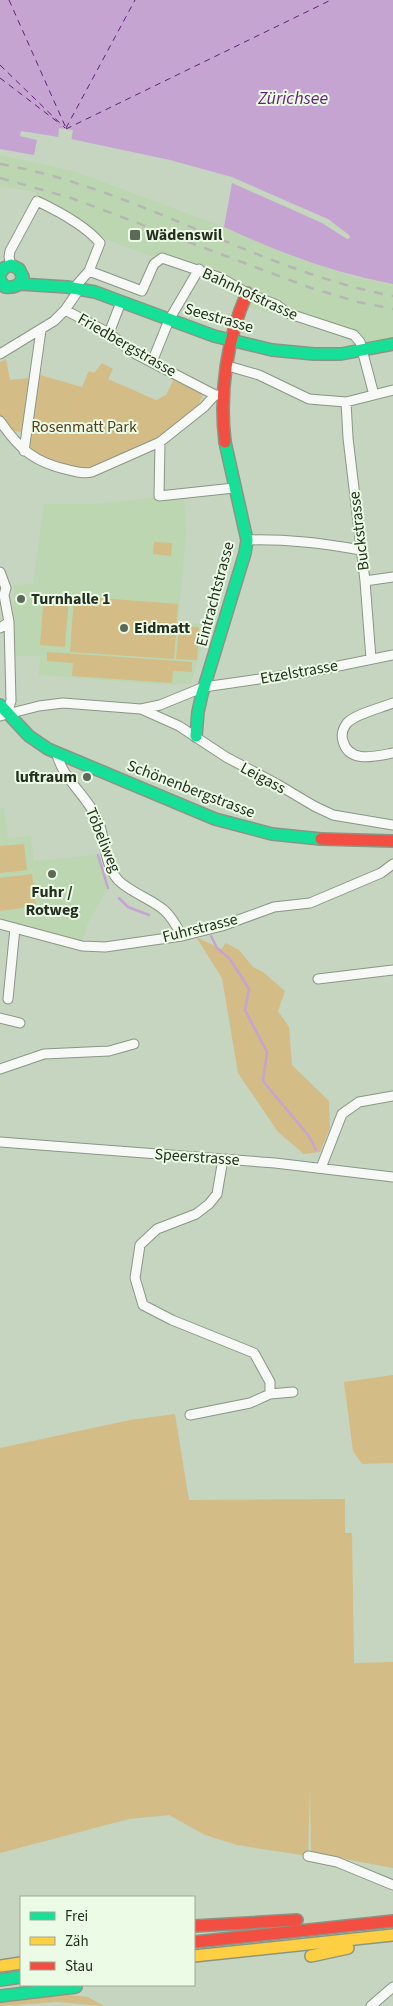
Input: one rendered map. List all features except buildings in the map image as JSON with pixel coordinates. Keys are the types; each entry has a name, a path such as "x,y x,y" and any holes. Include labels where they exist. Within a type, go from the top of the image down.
{"main road":[{"path":"4,267 17,267 21,279"},
{"name":"Seestrasse","path":"2,287 13,288 21,279 40,284 77,288 232,341 278,350 316,354 362,352 393,344"},
{"name":"Eintrachtstrasse","path":"196,736 198,712 204,687 247,540 234,488 220,395 241,305 247,293"},
{"name":"Schönenbergstrasse","path":"2,711 34,740 57,754 216,819 243,828 280,836 393,840"},
{"path":"195,1926 295,1920 391,1921"},
{"path":"195,1942 391,1921"},
{"path":"195,1956 393,1935"},
{"path":"311,1956 393,1940"},
{"path":"0,1966 20,1963"},
{"path":"0,1980 20,1977"},
{"path":"0,1996 76,1986"}],"street":[{"path":"0,354 41,330 66,310 77,288 89,272 100,244 94,236 52,208 36,201 10,251 9,258 4,267"},
{"name":"Bahnhofstrasse","path":"89,272 142,292 154,264 162,258 221,278 247,293 277,305 287,313 354,335 360,342 362,352"},
{"path":"152,362 169,320 199,269"},
{"path":"109,333 121,302"},
{"name":"Friedbergstrasse","path":"66,310 109,333 132,352 220,395"},
{"path":"24,451 41,330"},
{"path":"362,352 374,396"},
{"path":"228,366 259,375 309,399 346,402 393,390"},
{"path":"0,421 4,433 33,458 56,467 84,474 160,442 220,395"},
{"name":"Buckstrasse","path":"346,402 351,464 362,550 371,659"},
{"path":"160,442 159,496 234,488"},
{"path":"247,540 281,539 306,541 362,550"},
{"path":"0,572 6,588 4,595 9,622 11,701 2,711"},
{"path":"365,581 393,577"},
{"path":"0,628 9,622"},
{"name":"Etzelstrasse","path":"142,709 160,705 204,687 314,671 393,655"},
{"path":"2,711 63,703 142,709"},
{"path":"393,703 354,718 347,723 342,737 344,745 350,753 360,757 393,753"},
{"name":"Leigass","path":"142,709 196,736 226,758 333,815 393,825"},
{"name":"Töbeliweg","path":"57,754 63,768 91,807 99,823 107,856 114,872 120,880 165,911 182,936"},
{"name":"Fuhrstrasse","path":"0,924 82,946 182,936 222,926 274,907 310,903 381,873 393,864"},
{"path":"8,999 15,928"},
{"path":"318,979 393,970"},
{"path":"0,1018 20,1023"},
{"path":"0,1069 44,1054 109,1051 134,1044"},
{"path":"321,1168 342,1114 359,1102 393,1096"},
{"name":"Speerstrasse","path":"0,1142 223,1159 393,1177"},
{"path":"223,1159 217,1194 209,1204 196,1214 157,1229 140,1245 135,1278 143,1305 172,1320 254,1353 270,1382 270,1394"},
{"path":"190,1415 250,1403 270,1394 293,1392"},
{"path":"308,1856 337,1862 393,1885"},
{"path":"371,2006 393,1987"}],"shaded area":[{"path":"0,155 73,171 224,227 285,254 354,277 393,284 393,338 353,345 341,334 251,308 198,271 167,262 105,239 35,192 0,186"},
{"name":"Eidmatt","path":"184,494 186,535 178,622 209,624 191,683 172,685 39,675 40,656 13,656 14,585 33,584 44,504 93,504"},
{"name":"Fuhr / Rotweg","path":"0,808 4,808 8,838 31,836 34,861 98,855 108,888 88,923 84,938 78,941 0,920"}],"green space":[{"path":"6,359 10,380 30,378 23,432 0,430 0,362"},
{"name":"Rosenmatt Park","path":"102,363 113,369 108,379 156,400 166,395 176,375 205,390 198,407 159,437 85,470 42,459 27,448 37,374 82,387 89,371 94,373"},
{"path":"154,542 172,543 171,556 153,554"},
{"path":"44,595 69,597 65,647 40,645"},
{"name":"Eidmatt","path":"74,596 178,604 174,659 70,652"},
{"path":"179,626 199,627 197,660 176,659"},
{"path":"47,652 192,662 192,672 173,671 172,683 72,676 73,663 47,661"},
{"path":"24,844 27,870 0,873 0,846"},
{"path":"32,874 36,906 0,911 0,878"},
{"path":"196,937 221,949 226,943 239,950 253,967 263,972 285,991 278,1011 289,1027 292,1065 329,1101 330,1128 320,1152 304,1154 278,1132 238,1073 222,978"},
{"path":"393,1375 393,1463 362,1464 353,1451 344,1382"},
{"path":"175,1414 189,1500 345,1499 345,1533 352,1533 354,1663 393,1662 393,1868 311,1853 310,1787 308,1856 237,1845 205,1835 169,1815 129,1819 0,1853 0,1448 130,1420"},
{"path":"69,1995 88,1997 104,2006 58,2002 0,2006 0,2002"}],"water":[{"name":"Zürichsee","path":"0,0 393,0 393,284 348,274 306,261 224,227 232,183 322,223 347,239 350,238 349,235 328,219 232,177 170,160 71,139 21,131 20,136 37,140 34,155 0,149"}],"pier":[{"path":"59,128 73,130 71,141 58,139"}],"waterway":[{"path":"98,855 108,888"},
{"path":"119,898 128,907 149,915"},
{"path":"211,936 217,948 230,959 249,989 245,1010 267,1052 263,1081 308,1135 316,1150"}],"ferry route":[{"path":"9,0 66,128"},
{"path":"66,128 135,0"},
{"path":"66,129 331,0"},
{"path":"0,65 65,128"},
{"path":"0,78 59,123"}],"railway":[{"path":"0,164 51,175 100,191 293,268 342,284 393,296"},
{"path":"0,178 71,198 311,288 358,302 393,309"}],"traffic: fast":[{"path":"0,274 4,268 11,265 19,269 23,277 16,286 11,287 5,287 0,280"},
{"path":"20,284 67,287 95,292 214,336 272,350 314,354 341,354 393,344"},
{"path":"196,736 202,694 245,553 247,540 225,442"},
{"path":"0,705 29,736 48,749 215,819 272,834 321,839"},
{"path":"0,1980 20,1977"},
{"path":"0,1996 76,1987"}],"traffic: slow":[{"path":"195,1956 393,1935"},
{"path":"311,1956 348,1948"},
{"path":"0,1966 20,1963"}],"traffic: jam":[{"path":"225,442 223,404 226,366 234,329 247,293"},
{"path":"321,839 393,841"},
{"path":"195,1926 297,1920"},
{"path":"195,1942 393,1921"}],"place":[{"name":"Wädenswil","path":"135,235"},
{"name":"Turnhalle 1","path":"21,599"},
{"name":"Eidmatt","path":"124,628"},
{"name":"luftraum","path":"87,777"},
{"name":"Fuhr / Rotweg","path":"52,874"}]}
